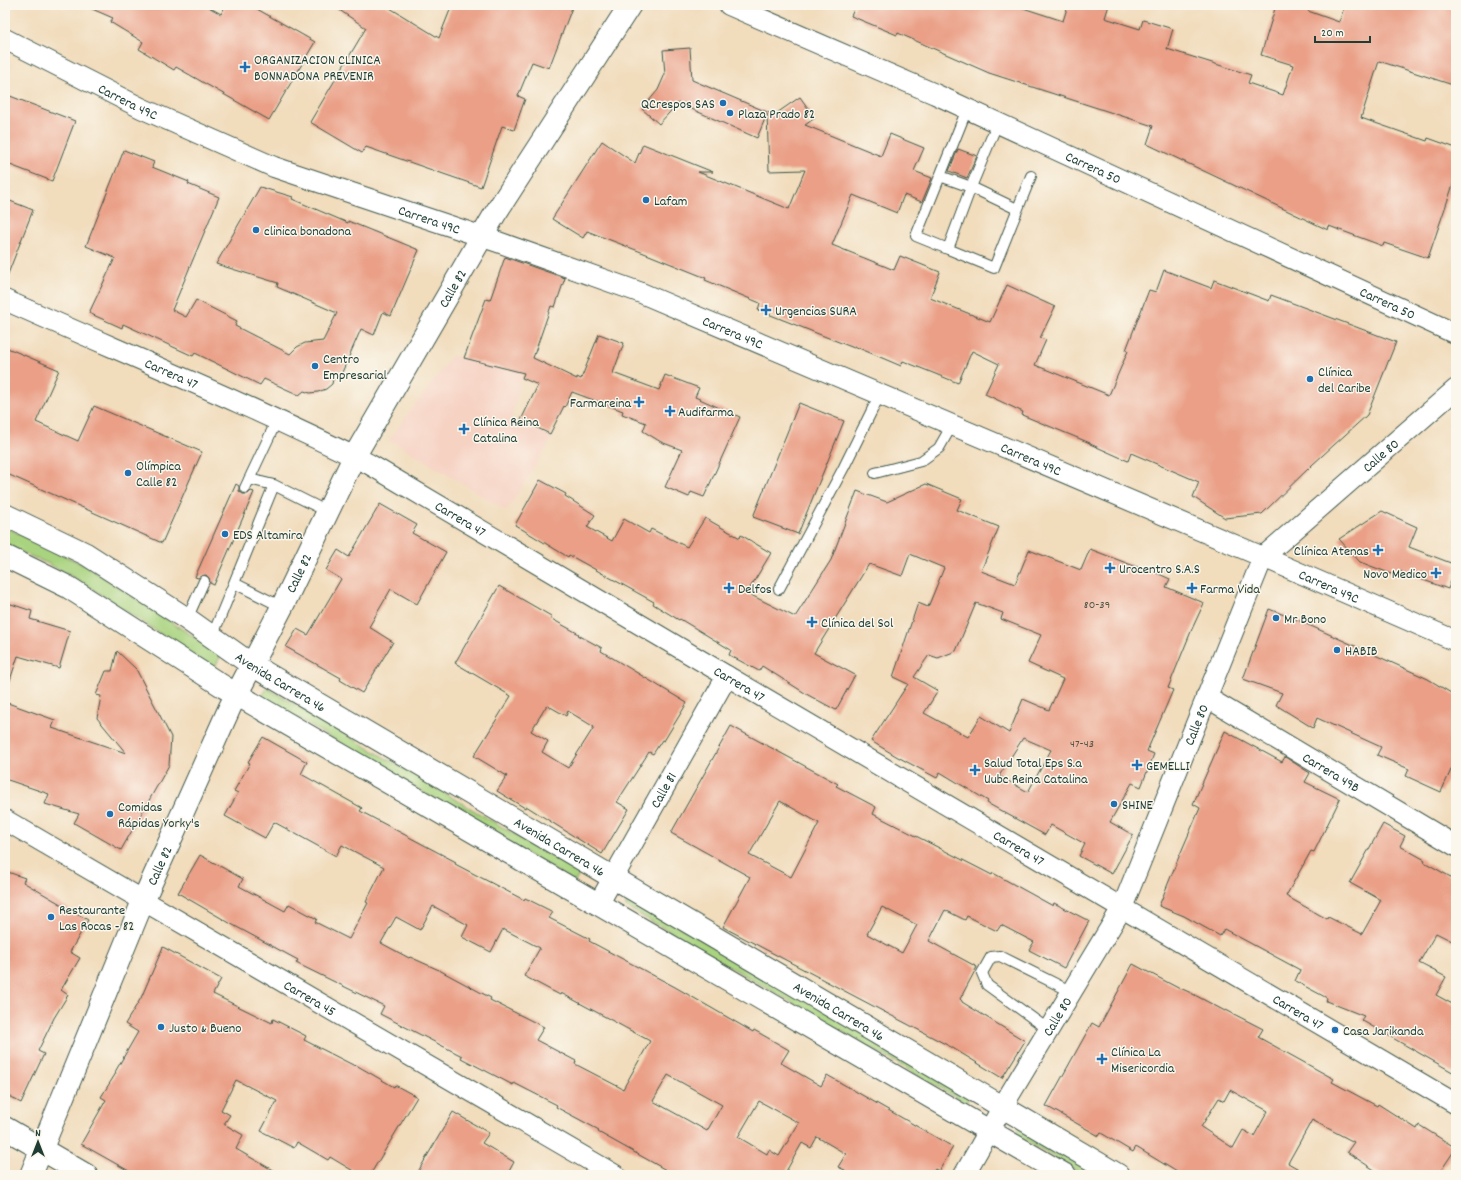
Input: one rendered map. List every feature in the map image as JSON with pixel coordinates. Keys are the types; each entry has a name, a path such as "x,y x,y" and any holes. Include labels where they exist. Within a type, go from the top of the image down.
{"main road":[{"name":"Calle 82","path":"31,1175 143,901 230,707 282,607 354,457 495,214 630,5"},
{"name":"Avenida Carrera 46","path":"5,516 86,554 187,619 252,666 1118,1175"},
{"name":"Avenida Carrera 46","path":"5,556 68,587 237,694 1065,1175"},
{"path":"5,1128 86,1175"}],"street":[{"name":"Carrera 50","path":"729,5 967,109 1456,334"},
{"name":"Carrera 49C","path":"5,39 141,108 274,168 482,237 639,292 1263,556 1456,641"},
{"name":"Carrera 47","path":"5,300 276,420 369,464 1456,1104"},
{"name":"Calle 80","path":"964,1175 1122,908 1263,556 1456,389"},
{"name":"Calle 81","path":"599,903 727,676"},
{"name":"Carrera 49B","path":"1206,697 1456,846"},
{"name":"Carrera 45","path":"5,820 615,1175"}],"lane":[{"path":"967,109 916,236 994,268 1031,176"},
{"path":"948,249 971,187 997,124"},
{"path":"940,176 971,187 1018,209"},
{"path":"778,589 844,467 880,394"},
{"path":"276,420 247,484 274,485 328,512"},
{"path":"875,473 921,461 939,448 952,425"},
{"path":"212,637 274,485"},
{"path":"187,619 204,581"},
{"path":"234,583 282,607"},
{"path":"1049,1030 987,985 982,972 991,957 1000,956 1072,992"}],"shaded area":[{"name":"Clínica Reina Catalina","path":"452,356 522,373 511,420 553,437 507,511 389,439"}],"green space":[{"path":"5,527 88,567 221,655 214,669 82,582 49,564 5,545"},
{"path":"267,688 580,873 575,882 262,697"},
{"path":"630,898 971,1095 966,1103 625,906"},
{"path":"1020,1127 1101,1175 1084,1175 1015,1135"}],"building":[{"path":"83,5 205,5 221,14 226,5 250,5 315,42 269,120 176,67 174,70 139,49 143,42 110,22 113,18"},
{"path":"332,5 385,5 439,38 452,5 573,5 549,68 532,62 518,96 525,99 514,130 502,126 481,187 366,147 362,153 310,122 366,28"},
{"path":"856,5 1014,5 1063,21 1068,5 1109,5 1105,18 1140,29 1143,20 1173,29 1167,49 1251,75 1248,83 1283,95 1293,65 1261,55 1276,5 1301,5 1309,8 1308,11 1339,22 1345,5 1441,5 1456,10 1456,86 1379,61 1361,118 1427,141 1428,138 1456,148 1456,176 1428,258 1384,243 1383,246 1329,226 1328,230 1147,144 1153,126 989,73 898,33 897,35 851,16"},
{"path":"690,48 692,80 774,115 800,97 815,118 805,125 881,156 890,134 924,148 914,171 932,178 922,202 904,195 897,213 853,195 832,245 894,270 900,256 940,272 930,298 990,322 1007,285 1055,307 1040,338 1046,340 1035,365 1109,395 1128,351 1126,350 1149,290 1156,292 1164,270 1211,288 1214,280 1269,301 1271,295 1396,342 1367,415 1312,465 1262,514 1225,518 1193,497 1199,482 1131,453 1128,461 1090,443 1022,415 1023,412 985,394 999,364 972,351 958,383 903,361 901,366 854,346 854,348 758,310 760,303 705,280 706,278 649,255 587,231 583,238 552,219 602,141 635,163 643,144 713,172 698,172 789,209 805,170 769,171 767,114 757,138 678,103 659,124 642,109 658,90 665,74 663,50"},
{"path":"10,96 75,121 52,181 5,163 5,108"},
{"path":"958,149 977,156 967,178 949,171"},
{"path":"124,150 154,162 152,167 189,182 188,184 219,197 172,310 186,317 196,300 237,321 235,326 290,354 297,347 305,343 323,341 337,313 277,287 278,283 216,264 260,187 293,197 292,199 348,223 348,221 419,250 391,316 383,312 374,335 361,329 340,377 333,379 332,384 326,389 318,392 310,393 304,391 299,395 264,379 260,385 195,353 193,356 123,324 122,328 89,313 115,258 86,246"},
{"path":"5,199 33,210 6,279 5,279"},
{"path":"505,257 565,278 555,307 551,306 533,358 577,379 577,377 581,379 599,334 624,343 613,373 659,390 665,375 699,388 695,397 740,417 704,497 691,492 689,497 665,487 682,450 661,442 643,431 646,423 622,414 623,411 572,392 550,434 521,420 538,385 522,378 524,373 464,358 486,299 490,300"},
{"name":"Olímpica Calle 82","path":"5,347 59,370 36,422 78,441 94,406 202,452 162,543 5,473"},
{"path":"799,403 844,421 798,534 753,517"},
{"path":"540,480 566,494 565,496 595,515 587,527 612,541 624,519 649,533 651,529 687,547 705,518 740,538 741,535 771,553 747,593 795,617 831,560 857,491 887,502 926,484 962,499 957,510 999,527 981,571 1015,584 1029,550 1081,570 1090,549 1147,571 1148,569 1170,579 1166,587 1204,603 1168,688 1173,690 1147,751 1154,754 1141,787 1132,783 1110,822 1133,835 1112,874 1079,856 1085,844 1051,825 1045,835 987,803 988,801 940,772 937,778 871,741 908,684 893,677 918,603 928,607 944,568 910,554 902,576 869,564 814,653 855,675 836,710 808,695 762,666 759,671 729,655 731,650 653,604 654,602 569,555 568,557 515,525","holes":["976,603 1003,613 1001,619 1041,635 1028,663 1063,679 1049,710 1023,699 1009,733 981,716 968,737 924,713 938,691 914,677 929,655 938,658 956,651","1023,738 1051,750 1028,792 999,776"]},
{"name":"EDS Altamira","path":"236,484 239,486 239,491 243,494 248,494 251,491 254,492 214,585 210,583 209,578 206,575 198,578 195,577"},
{"path":"380,504 417,525 412,533 446,552 417,604 391,589 369,627 393,642 362,693 340,680 341,678 286,647 297,629 308,635 341,579 326,570 338,550 349,557"},
{"name":"Clínica Atenas","path":"1382,511 1417,527 1409,547 1456,565 1456,569 1448,589 1399,571 1397,576 1360,562 1339,539"},
{"path":"499,586 551,616 550,618 602,648 601,651 687,703 664,741 662,740 653,754 649,752 617,802 629,809 602,854 526,806 525,808 497,791 507,776 474,756 511,696 455,663","holes":["547,705 566,716 568,711 594,727 568,768 542,752 548,741 531,731"]},
{"path":"5,602 32,611 30,619 70,631 59,668 18,656 8,686 5,685"},
{"path":"1269,609 1302,622 1428,679 1456,696 1456,759 1441,792 1406,776 1409,769 1377,755 1381,747 1317,718 1313,728 1276,705 1282,693 1243,679"},
{"path":"117,651 136,669 171,737 169,765 121,850 74,823 79,814 45,804 49,794 5,779 5,702 55,720 52,728 126,753 97,718 101,696 96,695 106,671 112,671"},
{"path":"731,726 838,784 836,786 876,807 873,814 992,875 993,873 1053,906 1054,903 1089,921 1064,968 1029,950 1034,942 1001,925 997,931 967,916 965,920 945,910 929,941 977,967 960,999 962,1002 1025,1041 1002,1078 951,1047 723,927 750,877 671,833","holes":["780,801 819,823 791,877 749,855","882,907 917,925 902,953 867,934"]},
{"path":"1225,731 1282,762 1285,757 1310,773 1305,782 1340,799 1314,852 1311,851 1286,896 1327,919 1328,917 1362,934 1381,900 1350,883 1383,824 1405,836 1400,846 1425,860 1424,862 1456,880 1456,943 1436,933 1419,963 1446,977 1436,995 1456,1006 1456,1074 1361,1020 1364,1016 1326,1001 1327,998 1295,981 1300,970 1224,929 1220,936 1184,916 1159,906 1200,808 1193,804"},
{"path":"263,737 307,762 301,774 362,808 360,811 456,862 455,864 524,900 525,898 553,912 549,918 590,939 589,941 675,987 753,1032 754,1030 789,1050 781,1063 821,1086 827,1075 953,1147 939,1171 935,1169 932,1175 842,1175 845,1170 838,1167 846,1154 817,1137 811,1148 802,1143 784,1175 675,1175 598,1132 599,1130 556,1107 557,1105 514,1083 513,1085 461,1058 462,1056 380,1014 384,1006 296,963 298,960 178,893 200,855 243,879 239,886 285,911 289,904 317,919 315,922 349,939 368,903 366,902 384,867 342,845 336,856 274,822 265,838 225,816 238,793 234,791 250,763 248,762","holes":["433,906 468,925 462,937 491,952 503,929 540,948 524,976 560,995 561,993 650,1041 623,1089 575,1064 576,1061 536,1040 544,1027 490,1000 491,998 439,970 410,957 409,958 381,943 396,917 420,930","668,1075 722,1105 707,1131 653,1101","759,1101 799,1123 779,1156 769,1150 767,1154 738,1137"]},
{"path":"5,871 25,878 23,882 88,920 70,952 80,958 61,990 68,995 54,1018 38,1051 44,1054 21,1103 5,1094"},
{"path":"163,947 221,979 213,994 272,1023 273,1019 306,1036 304,1040 355,1066 356,1065 394,1087 395,1085 417,1097 370,1175 360,1175 330,1157 328,1160 297,1142 294,1148 261,1131 277,1101 236,1080 221,1110 230,1115 224,1124 243,1135 236,1149 281,1175 136,1175 81,1144 106,1100 101,1097 138,1032 125,1024 141,998"},
{"path":"1133,964 1180,989 1189,992 1263,1029 1258,1037 1334,1079 1332,1082 1377,1106 1378,1104 1417,1129 1419,1125 1456,1148 1438,1175 1382,1175 1347,1152 1354,1142 1312,1120 1288,1163 1309,1175 1182,1175 1136,1147 1133,1152 1101,1133 1099,1136 1046,1106 1092,1023 1099,1027","holes":["1230,1090 1268,1111 1254,1136 1243,1130 1233,1148 1201,1127 1219,1098 1224,1101"]},
{"path":"453,1112 489,1133 482,1143 514,1162 507,1175 416,1175"}],"place":[{"name":"ORGANIZACION CLINICA BONNADONA PREVENIR","path":"245,67"},
{"name":"QCrespos SAS","path":"723,103"},
{"name":"Plaza Prado 82","path":"730,113"},
{"name":"Lafam","path":"646,200"},
{"name":"clinica bonadona","path":"256,230"},
{"name":"Urgencias SURA","path":"766,310"},
{"name":"Centro Empresarial","path":"315,366"},
{"name":"Clínica del Caribe","path":"1310,379"},
{"name":"Farmareina","path":"639,402"},
{"name":"Audifarma","path":"670,411"},
{"name":"Clínica Reina Catalina","path":"464,429"},
{"name":"Olímpica Calle 82","path":"128,473"},
{"name":"EDS Altamira","path":"225,534"},
{"name":"Clínica Atenas","path":"1378,550"},
{"name":"Urocentro S.A.S","path":"1110,568"},
{"name":"Novo Medico","path":"1436,573"},
{"name":"Delfos","path":"729,588"},
{"name":"Farma Vida","path":"1192,588"},
{"name":"Mr Bono","path":"1276,618"},
{"name":"Clínica del Sol","path":"812,622"},
{"name":"HABIB","path":"1337,650"},
{"name":"GEMELLI","path":"1137,765"},
{"name":"Salud Total Eps S.a Uubc Reina Catalina","path":"975,770"},
{"name":"SHINE","path":"1114,804"},
{"name":"Comidas Rápidas Yorky's","path":"110,814"},
{"name":"Restaurante Las Rocas - 82","path":"51,917"},
{"name":"Justo & Bueno","path":"161,1027"},
{"name":"Casa Jarikanda","path":"1335,1030"},
{"name":"Clínica La Misericordia","path":"1102,1059"}]}
